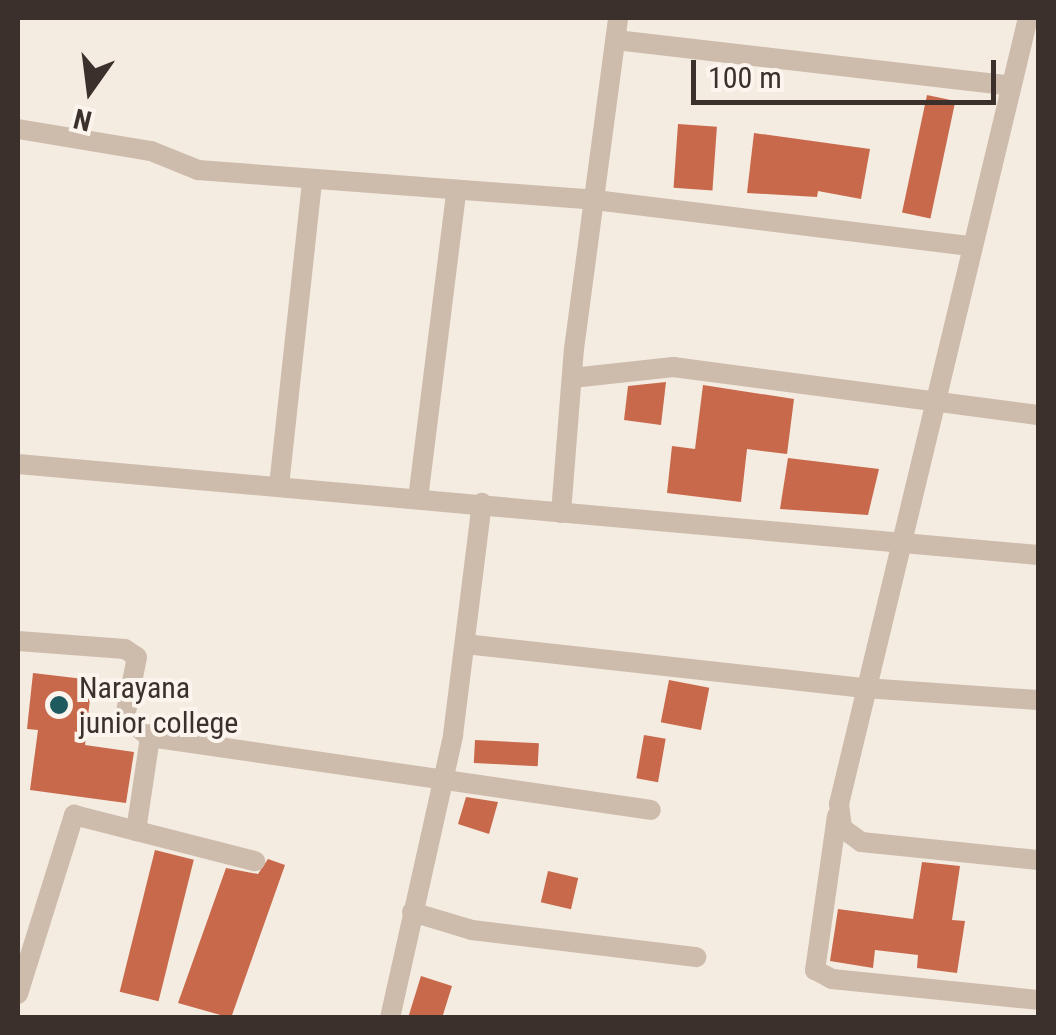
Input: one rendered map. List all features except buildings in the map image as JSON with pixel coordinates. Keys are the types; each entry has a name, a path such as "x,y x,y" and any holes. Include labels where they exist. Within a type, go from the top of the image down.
{"street":[{"path":"561,513 572,378 618,18"},
{"path":"1028,18 931,402 839,804 815,970 832,979 1038,1000"},
{"path":"616,40 1010,86"},
{"path":"18,129 150,150 198,170 595,200 970,246"},
{"path":"279,486 312,181"},
{"path":"418,499 456,192"},
{"path":"572,378 673,367 1038,415"},
{"path":"18,464 482,502 561,513 1038,555"},
{"path":"390,1018 465,644 482,502"},
{"path":"18,642 125,649 137,657 124,717 150,736 440,775 651,810"},
{"path":"465,644 866,688 1038,700"},
{"path":"136,831 150,736"},
{"path":"839,804 842,828 861,842 1038,860"},
{"path":"18,994 74,815 255,861"},
{"path":"412,912 472,930 696,956"}],"place":[{"name":"Narayana junior college","path":"59,705"}]}
